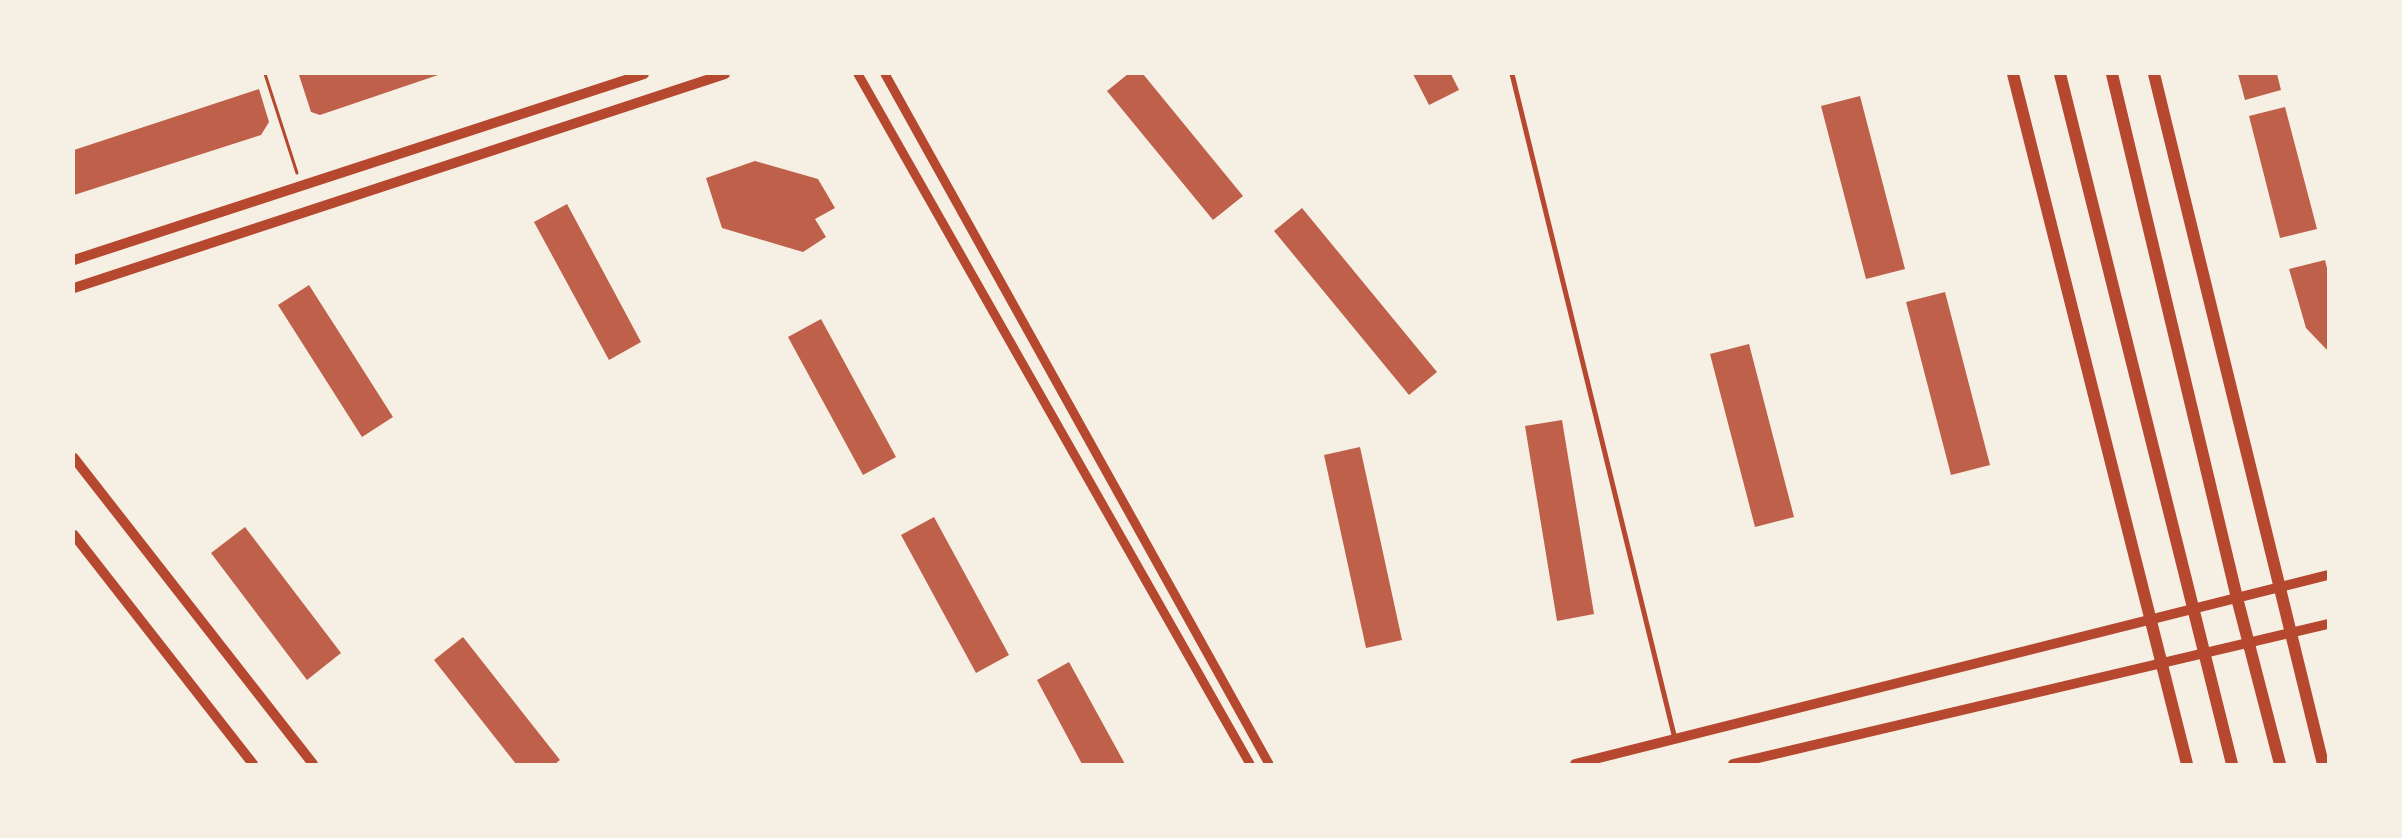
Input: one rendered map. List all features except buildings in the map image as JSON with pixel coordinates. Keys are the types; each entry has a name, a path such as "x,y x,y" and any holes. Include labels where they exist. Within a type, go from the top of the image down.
{"main road":[{"path":"74,260 644,74"},
{"path":"74,288 725,74"},
{"path":"2013,74 2187,764"},
{"path":"2060,74 2194,610 2203,654 2232,764"},
{"path":"2112,74 2238,598 2280,764"},
{"path":"2154,74 2323,764"},
{"path":"74,458 313,764"},
{"path":"74,534 254,764"},
{"path":"1574,764 2328,575"},
{"path":"1734,764 2328,624"}],"street":[{"path":"858,74 1250,764"},
{"path":"885,74 1269,764"},
{"path":"1512,74 1675,739"}],"path":[{"path":"265,74 301,186"}]}
